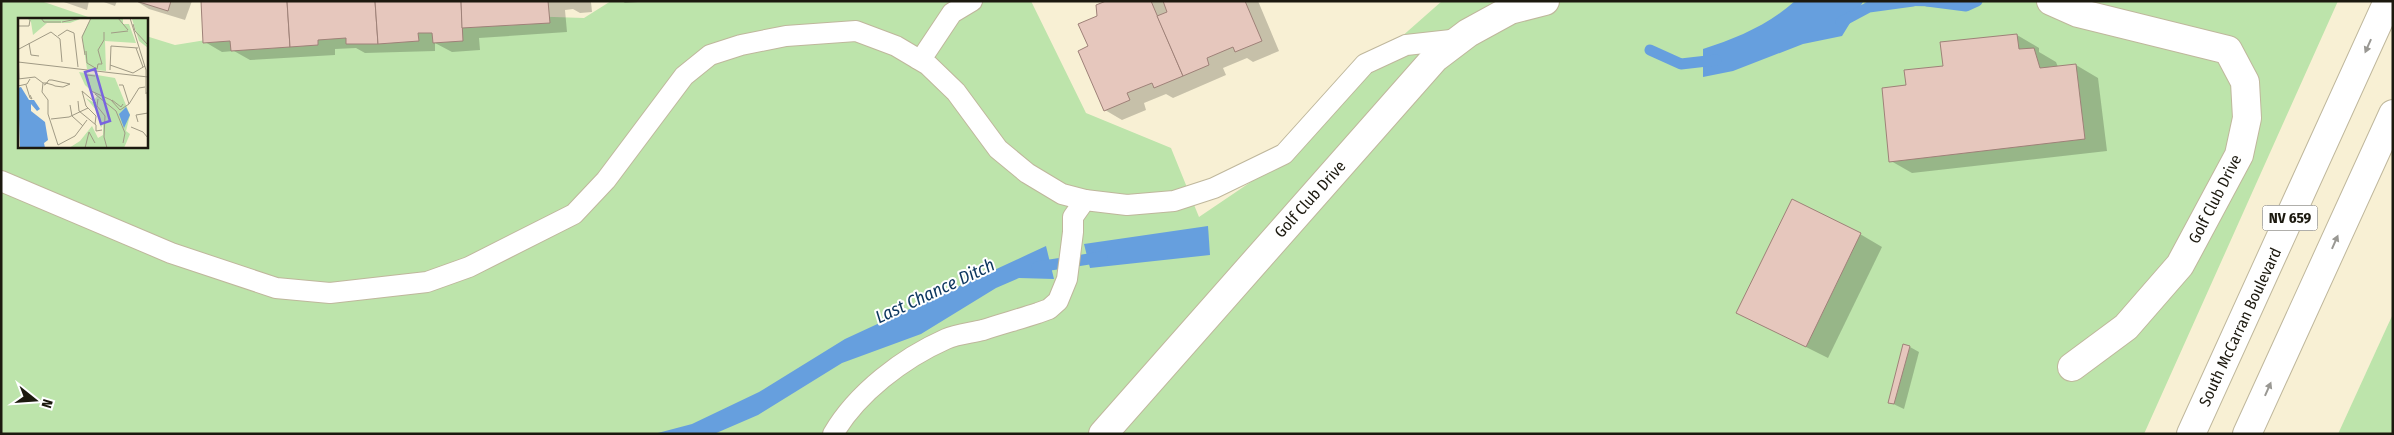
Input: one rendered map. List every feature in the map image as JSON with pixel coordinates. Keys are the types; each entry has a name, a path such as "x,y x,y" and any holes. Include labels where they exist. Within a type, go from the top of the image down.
{"street":[{"name":"Golf Club Drive","path":"1103,434 1435,58 1460,39 1510,10 1545,1"},
{"name":"Golf Club Drive","path":"2051,1 2078,13 2228,50 2245,82 2247,118 2239,155 2180,265 2126,327 2072,367"},
{"name":"South McCarran Boulevard","path":"2191,434 2388,1"},
{"name":"NV 659","path":"2248,434 2393,114"}],"lane":[{"path":"918,59 922,58 952,13 972,1"},
{"path":"1,181 171,253 276,288 330,293 391,288 427,282 469,267 574,214 616,166 684,76 710,55 742,45 786,36 856,31 896,46 928,65 956,92 998,150 1027,173 1062,194 1085,200 1128,204 1174,201 1214,188 1284,154 1365,64 1406,45 1460,39"},
{"path":"833,434 840,422 894,369 947,338 1049,309 1058,301 1067,279 1073,232 1073,216 1085,200"}],"green space":[{"path":"1,1 41,1 91,18 18,18 18,148 148,148 148,37 175,45 249,33 495,15 584,18 611,1 1031,1 1086,113 1171,148 1199,217 1270,169 1349,83 1442,1 2338,1 2144,434 1,434"},
{"path":"2393,314 2393,434 2338,434 2386,329"}],"water":[{"path":"1795,1 1968,1 1971,7 1912,6 1863,2 1842,36 1803,44 1733,71 1703,77 1703,49 1752,30 1785,10"},
{"path":"1208,226 1210,255 1090,268 1084,244"},
{"path":"1046,246 1054,279 1019,278 996,288 921,334 842,363 758,415 714,434 654,434 692,424 759,392 845,339"}],"building":[{"path":"136,1 171,1 168,11"},
{"path":"201,1 287,1 290,47 231,51 230,41 203,43"},
{"path":"287,1 375,1 378,44 346,44 346,38 318,40 318,45 290,47"},
{"path":"375,1 461,1 463,41 433,43 432,33 418,33 419,41 378,44"},
{"path":"461,1 548,1 550,23 462,28"},
{"path":"1106,1 1151,1 1183,76 1154,88 1152,83 1127,93 1130,100 1104,111 1078,51 1088,46 1078,24 1097,16 1096,5"},
{"path":"1163,1 1245,1 1262,41 1235,52 1233,47 1207,58 1209,65 1183,76 1157,16 1167,12"},
{"path":"2017,34 2019,49 2034,48 2040,68 2076,64 2085,139 1889,162 1882,88 1906,85 1904,70 1943,66 1940,42"},
{"path":"1792,199 1861,233 1806,347 1736,313"},
{"path":"1903,344 1910,346 1894,404 1888,403"}],"waterway":[{"name":"Last Chance Ditch","path":"1841,22 1869,7 1913,1"},
{"name":"Last Chance Ditch","path":"1927,1 1966,6 1977,1"},
{"name":"Last Chance Ditch","path":"1650,50 1681,64 1716,60"},
{"name":"Last Chance Ditch","path":"1037,267 1102,257"}]}
